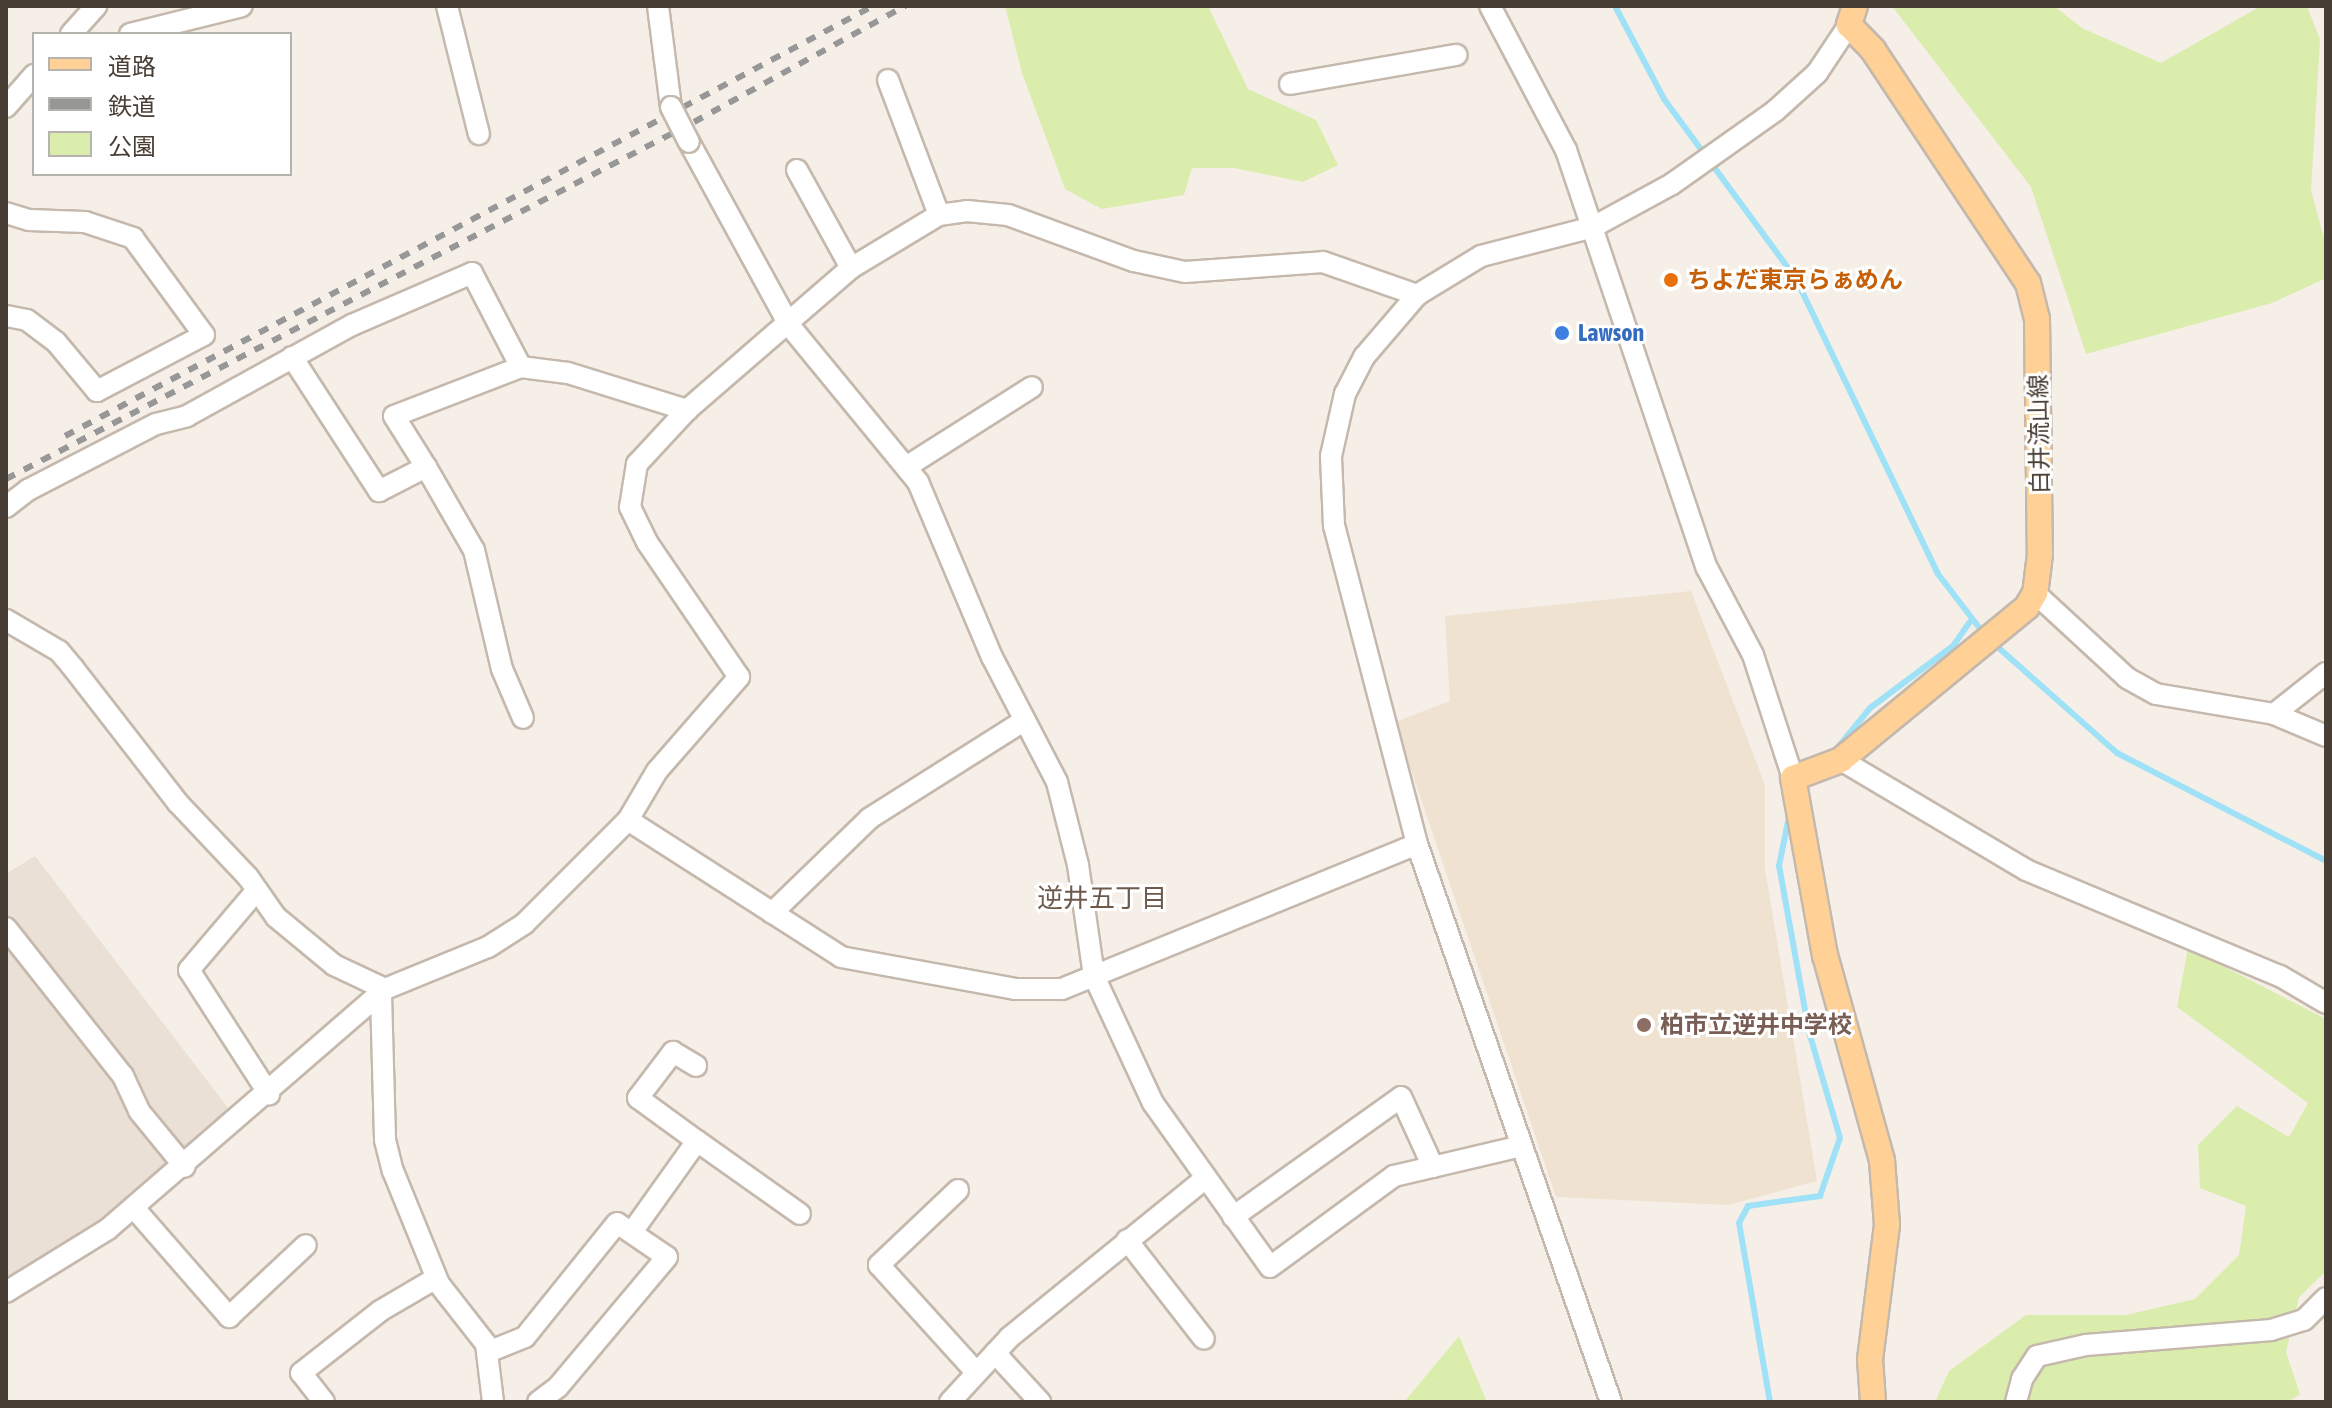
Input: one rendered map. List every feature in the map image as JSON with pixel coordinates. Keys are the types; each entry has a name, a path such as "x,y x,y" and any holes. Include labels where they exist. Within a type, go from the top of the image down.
{"main road":[{"name":"白井流山線","path":"1852,15 2028,283 2037,319 2040,554 2035,593"},
{"path":"1873,1402 1870,1359 1887,1225 1882,1161 1825,955 1793,778 1841,760 2027,607 2035,593"}],"street":[{"path":"73,32 96,6"},
{"path":"138,32 242,6"},
{"path":"447,6 479,134"},
{"path":"658,6 671,107 689,142 789,325 918,482 1025,720 1057,782 1078,865 1094,976 1153,1103 1176,1129 1203,1180 1270,1267 1394,1176 1522,1146"},
{"path":"1490,6 1566,150 1707,568 1753,655 1793,778"},
{"path":"1611,1402 1417,844 1334,526 1331,456 1345,394 1387,325 1417,295 1481,256 1593,227 1672,184 1775,111 1817,73 1852,15"},
{"path":"1290,84 1457,55"},
{"path":"6,107 32,77"},
{"path":"888,80 939,215"},
{"path":"797,170 851,268"},
{"path":"6,213 29,220 85,222 142,243 204,335 97,391 56,342 27,320 6,316"},
{"path":"6,1292 134,1208 185,1167 383,992 488,947 524,924 628,820 657,771 739,677 647,542 630,507 637,464 687,410 789,325 851,268 939,215 1008,215 1134,261 1185,272 1323,262 1417,295"},
{"path":"6,507 28,490 156,424 187,416 292,357 472,273 521,367"},
{"path":"292,357 379,491 426,467"},
{"path":"523,718 502,669 474,550 394,416 521,367 568,373 687,410"},
{"path":"906,467 1032,387"},
{"path":"2035,593 2127,678 2156,694 2274,714 2326,736"},
{"path":"6,620 59,651 178,803 257,890 276,917 334,965 383,992"},
{"path":"2274,714 2326,673"},
{"path":"772,913 870,818 1025,720"},
{"path":"1841,760 2026,870 2280,976 2326,1003"},
{"path":"628,820 841,957 872,966 1015,989 1062,989 1417,844"},
{"path":"257,890 189,970 269,1094"},
{"path":"6,928 123,1076 139,1111 185,1167"},
{"path":"383,992 385,1140 420,1247 436,1278 488,1352 493,1402"},
{"path":"696,1066 673,1052 638,1098 800,1214"},
{"path":"1233,1217 1401,1097 1433,1167"},
{"path":"632,1232 697,1141"},
{"path":"950,1402 995,1353 1127,1240 1203,1180"},
{"path":"958,1190 879,1265 976,1372"},
{"path":"134,1208 229,1317 306,1245"},
{"path":"488,1352 525,1337 617,1223 667,1257 558,1387 538,1402"},
{"path":"1127,1240 1204,1339"},
{"path":"324,1402 301,1373 380,1311 436,1278"},
{"path":"2016,1402 2022,1379 2037,1356 2086,1345 2271,1330 2304,1320 2326,1298"},
{"path":"995,1353 1040,1402"}],"shaded area":[{"name":"柏市立逆井中学校","path":"1691,591 1765,785 1765,869 1817,1181 1728,1205 1556,1197 1395,722 1450,701 1445,616"},
{"path":"35,856 235,1117 124,1208 6,1285 6,874"}],"green space":[{"path":"1005,6 1208,6 1248,89 1316,120 1338,165 1303,182 1234,168 1192,168 1184,195 1102,209 1065,189 1022,73"},
{"path":"1892,6 2054,6 2082,28 2161,63 2261,6 2307,6 2320,40 2311,190 2326,246 2326,278 2272,303 2086,354 2031,187"},
{"path":"2188,948 2326,1019 2326,1271 2299,1297 2286,1352 2300,1394 2288,1402 1935,1402 1949,1371 2026,1315 2126,1315 2195,1299 2239,1255 2246,1206 2200,1188 2198,1145 2237,1106 2289,1137 2308,1103 2177,1007"},
{"path":"1459,1336 1487,1402 1404,1402"}],"waterway":[{"path":"1615,6 1664,99 1796,279 1938,574 1984,634"},
{"path":"1835,751 1870,708 1953,646 1970,622"},
{"path":"1992,642 2117,753 2326,861"},
{"path":"1770,1402 1739,1223 1748,1206 1820,1196 1840,1138 1809,1032 1779,866 1791,807"}],"railway":[{"path":"65,436 873,6"},
{"path":"6,479 694,122 905,6"}],"place":[{"name":"ちよだ東京らぁめん","path":"1671,280"},
{"name":"Lawson","path":"1562,333"},
{"name":"柏市立逆井中学校","path":"1644,1025"}],"district":[{"name":"逆井五丁目","path":"1102,899"}]}
